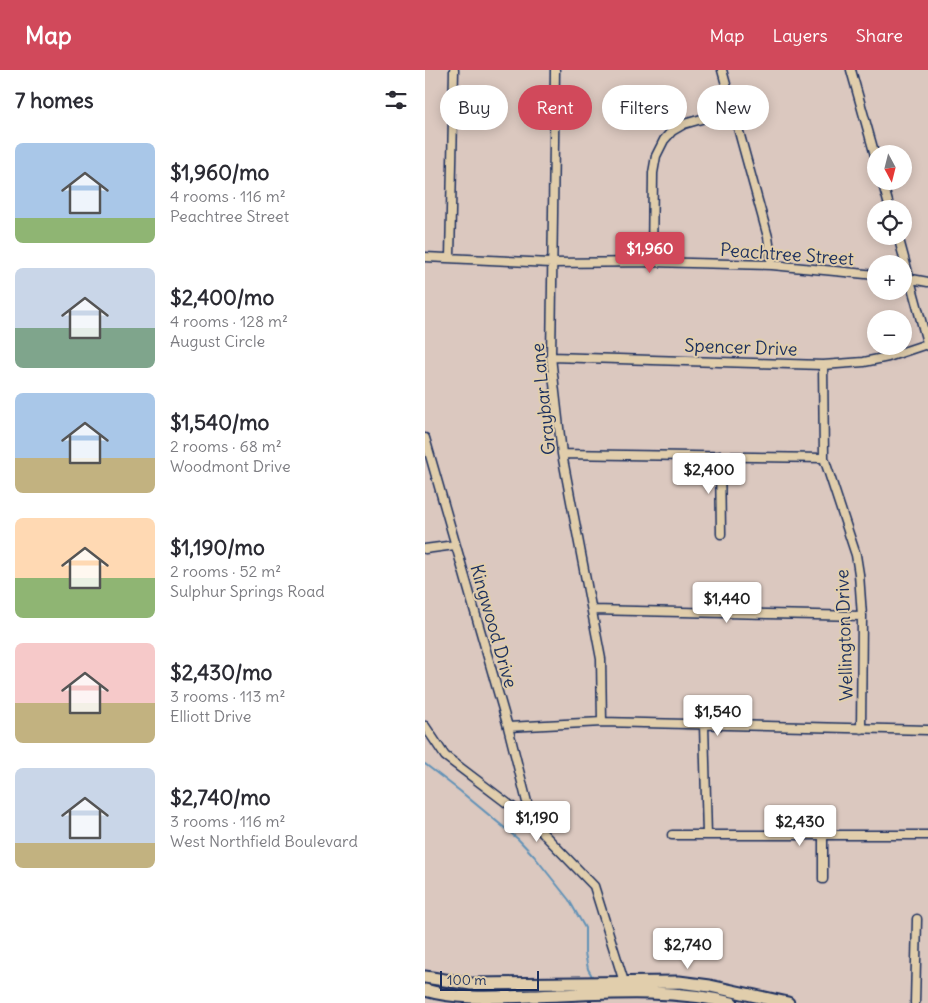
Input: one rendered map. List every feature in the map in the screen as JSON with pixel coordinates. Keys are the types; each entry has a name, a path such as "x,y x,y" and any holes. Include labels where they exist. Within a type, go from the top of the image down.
{"main road":[{"path":"425,977 471,984 582,982 605,988 630,998 678,994 732,1003"},
{"path":"624,982 630,998"},
{"path":"425,990 474,997 522,1000 585,994 624,982 679,982 710,986 788,1003"}],"street":[{"path":"450,257 454,70"},
{"name":"Graybar Lane","path":"555,70 551,357 562,454 601,659 602,722"},
{"path":"722,70 726,85"},
{"path":"851,70 872,145"},
{"path":"652,262 653,173 656,156 664,140 672,131 684,124 697,120"},
{"path":"739,130 768,237 772,265"},
{"name":"Peachtree Street","path":"425,257 551,262 772,265 867,274"},
{"path":"912,279 928,282"},
{"path":"912,294 928,345"},
{"name":"Spencer Drive","path":"551,357 823,364 864,362 928,345"},
{"name":"Wellington Drive","path":"823,364 824,458 856,555 859,574 862,616 861,729"},
{"name":"Kingwood Drive","path":"425,438 508,727 532,822"},
{"path":"562,454 824,458"},
{"path":"720,456 721,534"},
{"path":"425,549 455,545"},
{"path":"592,610 862,616"},
{"path":"508,727 602,722 928,730"},
{"path":"704,725 707,836"},
{"path":"425,726 445,756 532,822 594,886 624,982"},
{"path":"672,835 928,835"},
{"path":"823,835 823,879"},
{"path":"915,1003 917,918"},
{"path":"521,984 522,1000"}],"waterway":[{"path":"425,764 518,839 569,900 585,928 585,953 588,969 593,978"}]}
